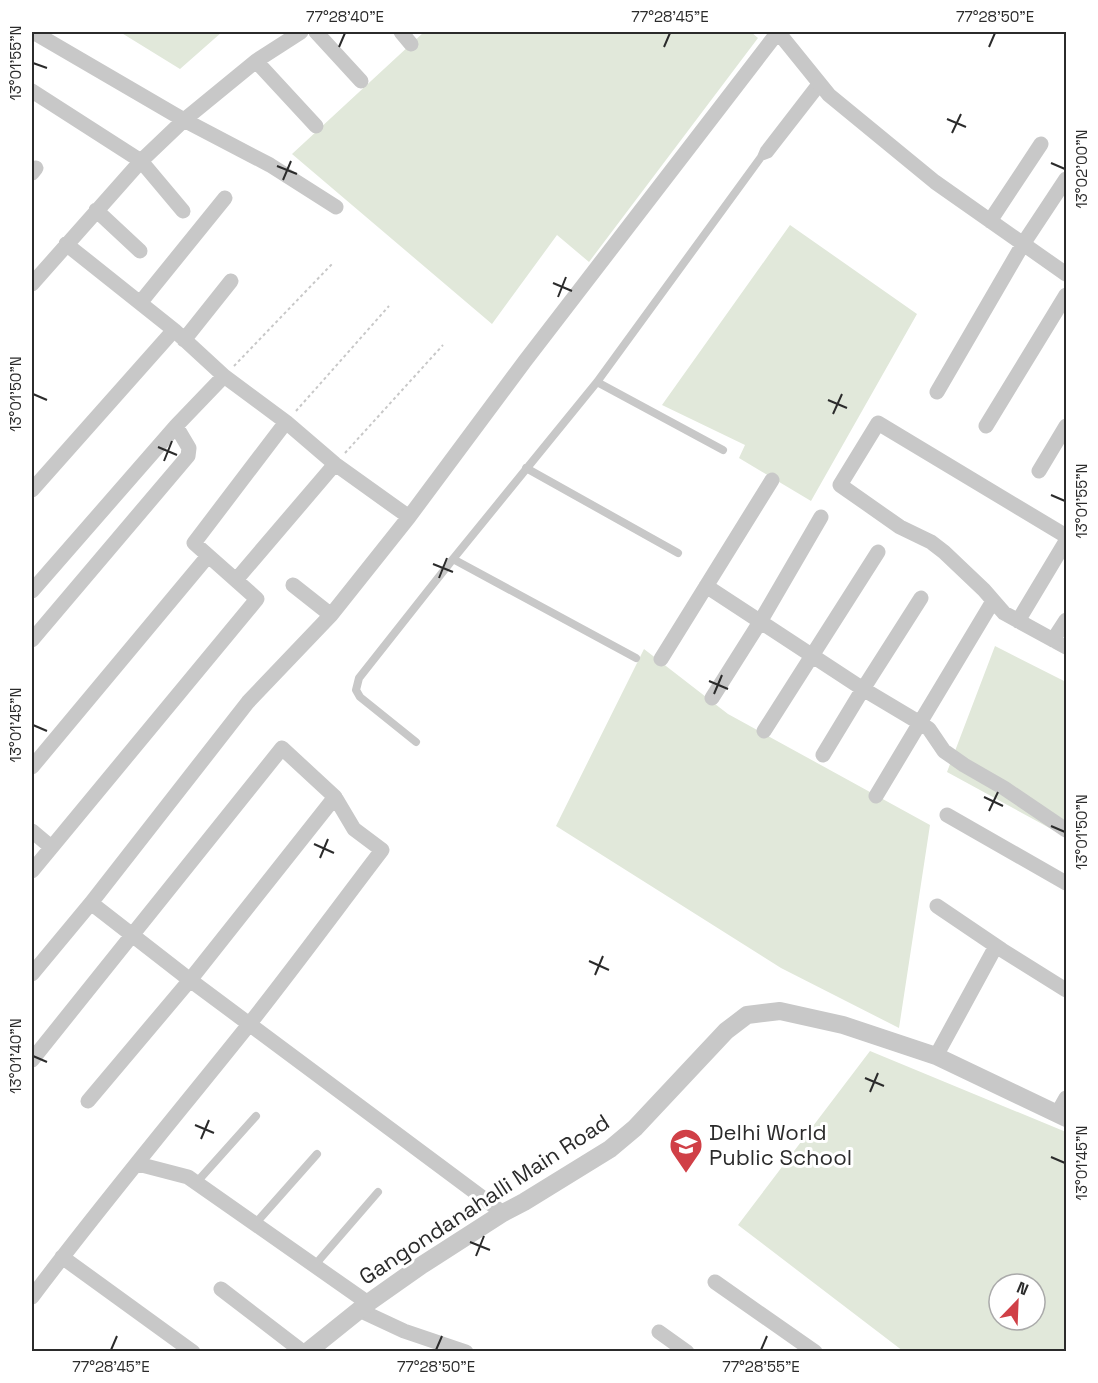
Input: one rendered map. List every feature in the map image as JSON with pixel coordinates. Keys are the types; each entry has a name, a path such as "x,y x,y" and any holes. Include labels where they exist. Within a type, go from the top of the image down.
{"street":[{"path":"33,32 184,120 270,165 336,207"},
{"path":"32,284 141,161 184,120 256,61 301,32"},
{"path":"316,32 361,81"},
{"path":"401,32 411,44"},
{"path":"32,974 91,903 248,702 331,615 410,517 532,352 778,32 829,95 935,182 1066,274"},
{"path":"256,61 316,126"},
{"path":"32,91 141,161 183,211"},
{"path":"990,220 1041,144"},
{"path":"937,392 1023,244 1066,179"},
{"path":"140,303 225,198"},
{"path":"96,210 140,251"},
{"path":"66,244 179,335 224,376 335,464 410,517"},
{"path":"32,490 231,280"},
{"path":"986,426 1066,295"},
{"path":"32,591 176,426 224,376"},
{"path":"32,871 257,599 194,543 286,423"},
{"path":"1066,536 878,423 840,485 900,527 931,542 944,552 1004,613 1060,643 1066,620"},
{"path":"32,640 188,456 189,448 176,426"},
{"path":"1039,471 1066,426"},
{"path":"236,580 335,464"},
{"path":"661,659 772,480"},
{"path":"712,698 760,622 821,517"},
{"path":"1018,621 1066,541"},
{"path":"764,731 878,552"},
{"path":"32,767 208,556"},
{"path":"293,585 331,615"},
{"path":"706,586 929,729 944,751 1066,830"},
{"path":"823,755 921,598"},
{"path":"876,796 993,601"},
{"path":"32,1060 282,748 335,797 354,829 381,850 249,1024 32,1297"},
{"path":"88,1101 190,980 335,797"},
{"path":"947,815 1066,883"},
{"path":"32,831 51,847"},
{"path":"91,903 190,980 503,1213"},
{"path":"937,906 1066,990"},
{"path":"936,1056 996,946"},
{"name":"Gangondanahalli Main Road","path":"305,1352 422,1265 610,1149 635,1128 726,1031 747,1015 780,1011 843,1025 936,1056 1063,1110"},
{"path":"138,1164 188,1177 314,1266 364,1306 404,1330 466,1352"},
{"path":"62,1257 193,1352"},
{"path":"715,1282 815,1352"},
{"path":"221,1289 305,1352"},
{"path":"659,1332 687,1352"}],"lane":[{"path":"416,742 360,697 356,690 363,672 597,381 764,150 820,83"},
{"path":"597,381 723,450"},
{"path":"526,468 678,553"},
{"path":"453,559 636,658"},
{"path":"196,1183 256,1116"},
{"path":"255,1224 317,1154"},
{"path":"314,1266 378,1192"}],"path":[{"path":"224,376 333,264"},
{"path":"286,423 389,306"},
{"path":"335,464 443,345"}],"shaded area":[{"path":"120,32 222,32 180,69"},
{"path":"424,32 751,32 758,38 589,262 557,235 492,324 292,154"},
{"path":"790,225 917,314 811,501 739,458 745,445 662,405"},
{"path":"995,646 1066,682 1066,837 947,772"},
{"path":"644,649 728,714 930,825 899,1028 781,968 556,826"},
{"path":"870,1051 1066,1132 1066,1351 903,1351 738,1225"}],"place":[{"name":"Delhi World Public School","path":"686,1174"}]}
